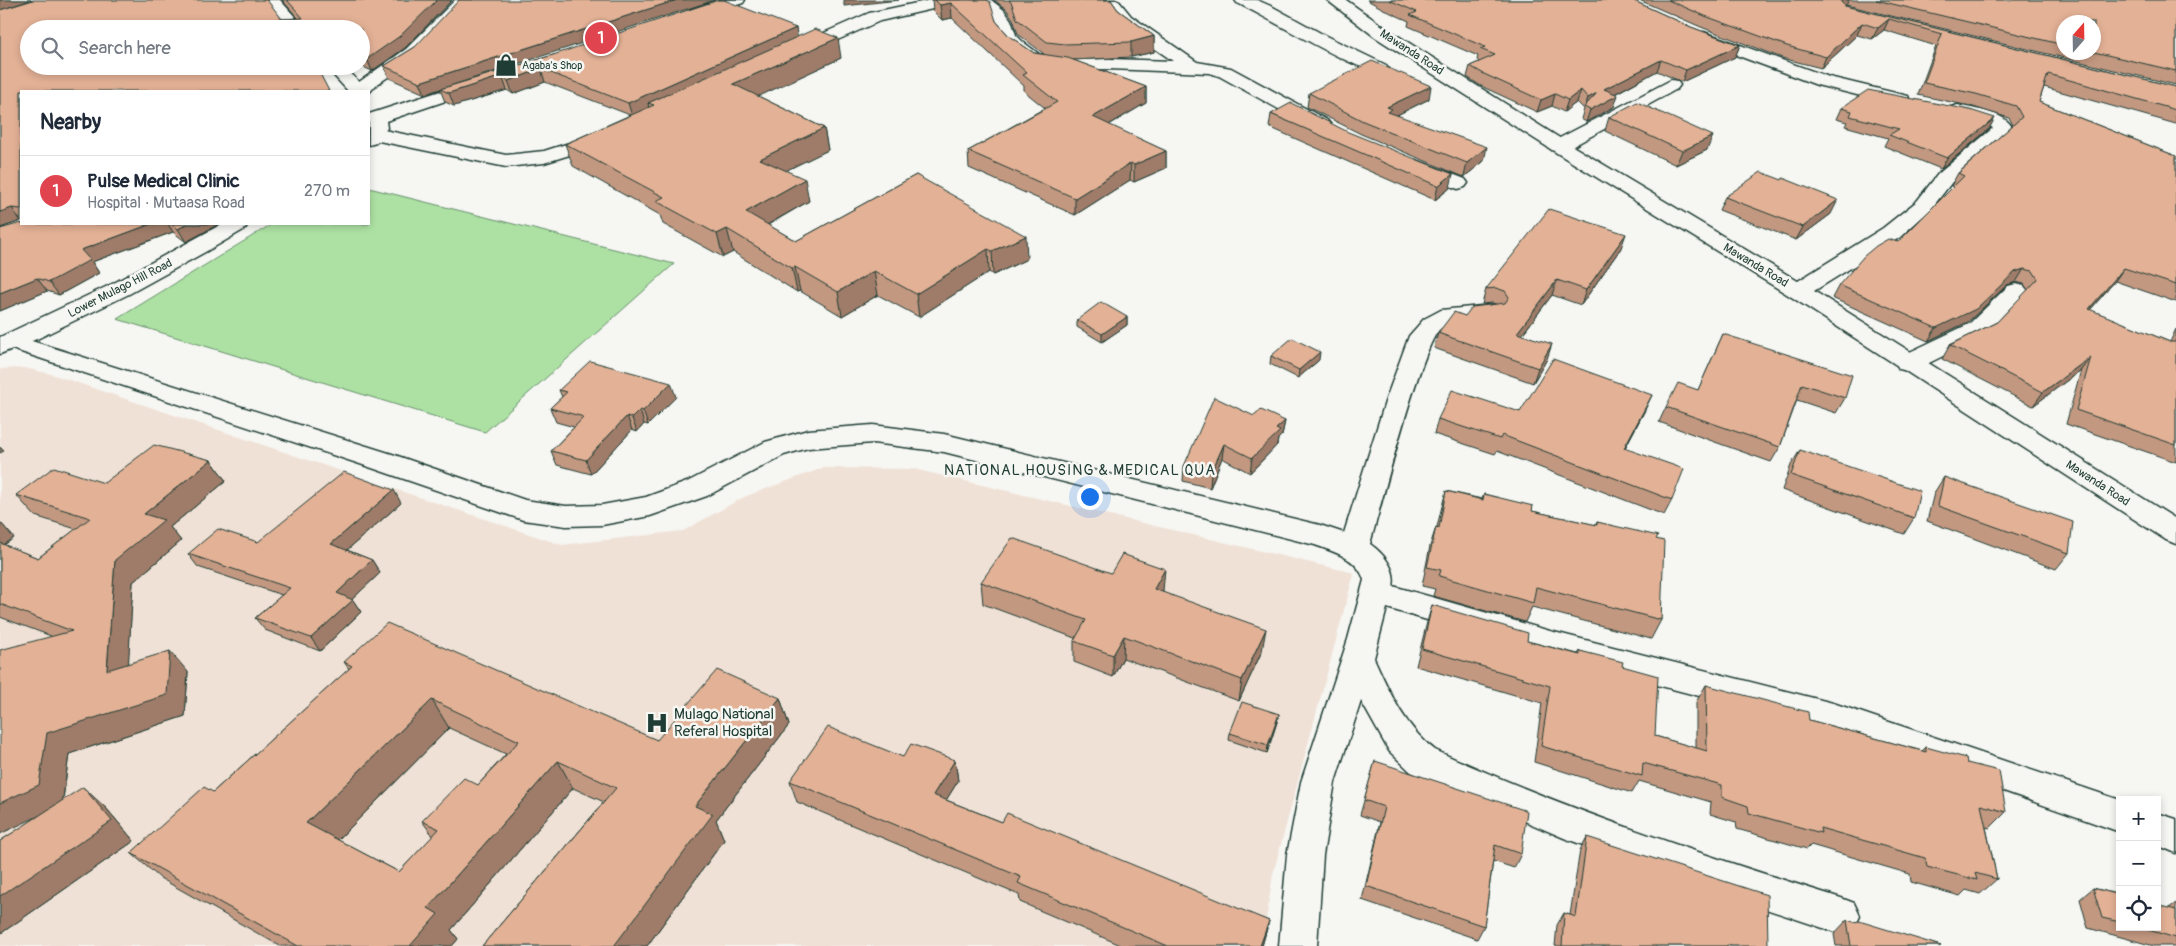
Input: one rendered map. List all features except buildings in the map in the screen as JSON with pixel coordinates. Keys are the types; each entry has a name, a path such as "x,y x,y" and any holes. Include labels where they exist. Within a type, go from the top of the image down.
{"street":[{"path":"271,0 290,20"},
{"path":"360,90 370,81 412,53 464,0"},
{"path":"681,19 736,0"},
{"path":"783,58 875,17 953,0"},
{"path":"980,0 998,13 1003,20 1008,36 1017,46 1033,58 1052,66 1109,64 1200,67 1225,72 1338,133"},
{"path":"1110,0 1124,20 1200,67"},
{"path":"1242,0 1268,10 1320,40 1380,69"},
{"name":"Mawanda Road","path":"1335,0 1381,33 1559,146 1798,290 1908,363 2176,533"},
{"path":"1686,29 1823,81 1915,103"},
{"path":"343,75 358,90"},
{"path":"371,123 401,108 495,79"},
{"path":"1559,146 1672,85"},
{"path":"1798,290 1891,232 1924,204 1945,178 2003,129 2001,124 1991,119 1942,108"},
{"path":"371,123 506,161 552,158 623,130"},
{"path":"1403,161 1458,183"},
{"name":"Lower Mulago Hill Road","path":"5,344 180,258 235,225"},
{"path":"1908,363 1978,330 2016,291"},
{"path":"1354,548 1399,399 1421,336 1432,324 1450,315 1491,312"},
{"path":"5,344 382,461 523,510 566,516 602,514 650,506 697,489 775,448 808,439 873,434 944,443 1310,534 1354,548 1374,566 1379,580 1358,658 1318,782 1309,821 1298,946"},
{"path":"1377,593 1550,644 1833,717 2116,815"},
{"path":"1358,658 1379,706 1413,754 1423,761 1545,815 1679,864 1841,916"},
{"path":"2161,830 2176,836"}],"shaded area":[{"name":"Mulago National Referal Hospital","path":"24,368 51,374 562,545 683,531 744,497 823,468 914,469 1354,573 1273,874 1262,946 0,946 0,369"}],"green space":[{"path":"370,188 674,264 485,432 117,319 270,225 370,225"}],"place":[{"name":"Pulse Medical Clinic","path":"601,38"},
{"name":"Agaba's Shop","path":"506,65"},
{"name":"Mulago National Referal Hospital","path":"657,723"}],"district":[{"name":"NATIONAL HOUSING & MEDICAL QUA","path":"1080,470"}]}
